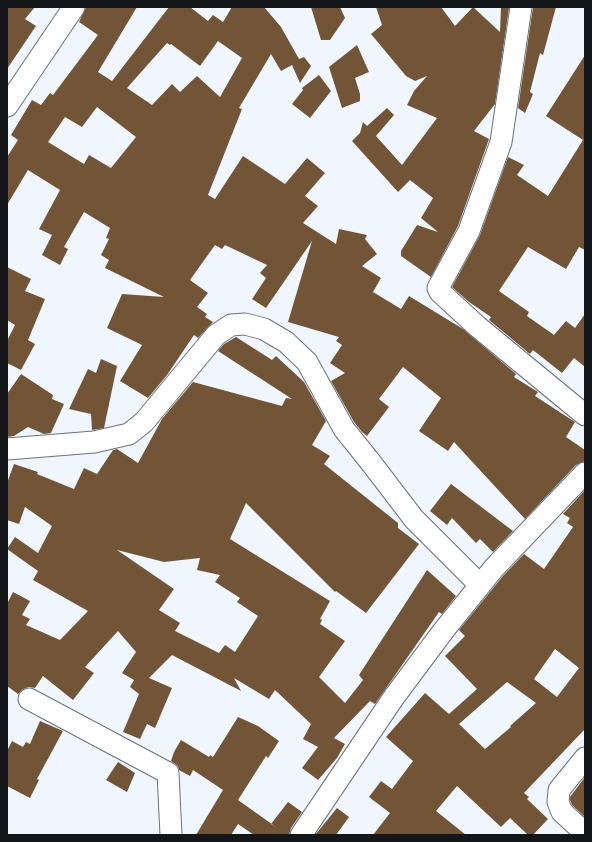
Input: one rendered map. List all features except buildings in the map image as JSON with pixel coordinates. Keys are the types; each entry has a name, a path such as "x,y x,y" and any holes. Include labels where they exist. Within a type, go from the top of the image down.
{"street":[{"path":"7,106 74,7"},
{"path":"521,7 501,142 468,231 438,288 440,292 478,327 585,414"},
{"path":"7,449 94,442 129,434 144,422 216,335 231,325 245,324 264,329 286,342 307,362 344,429 414,519 480,585"},
{"path":"301,835 394,697 480,585 494,568 585,473"},
{"path":"29,699 168,773 171,835"},
{"path":"585,758 559,790 558,802 562,812 585,833"}]}
